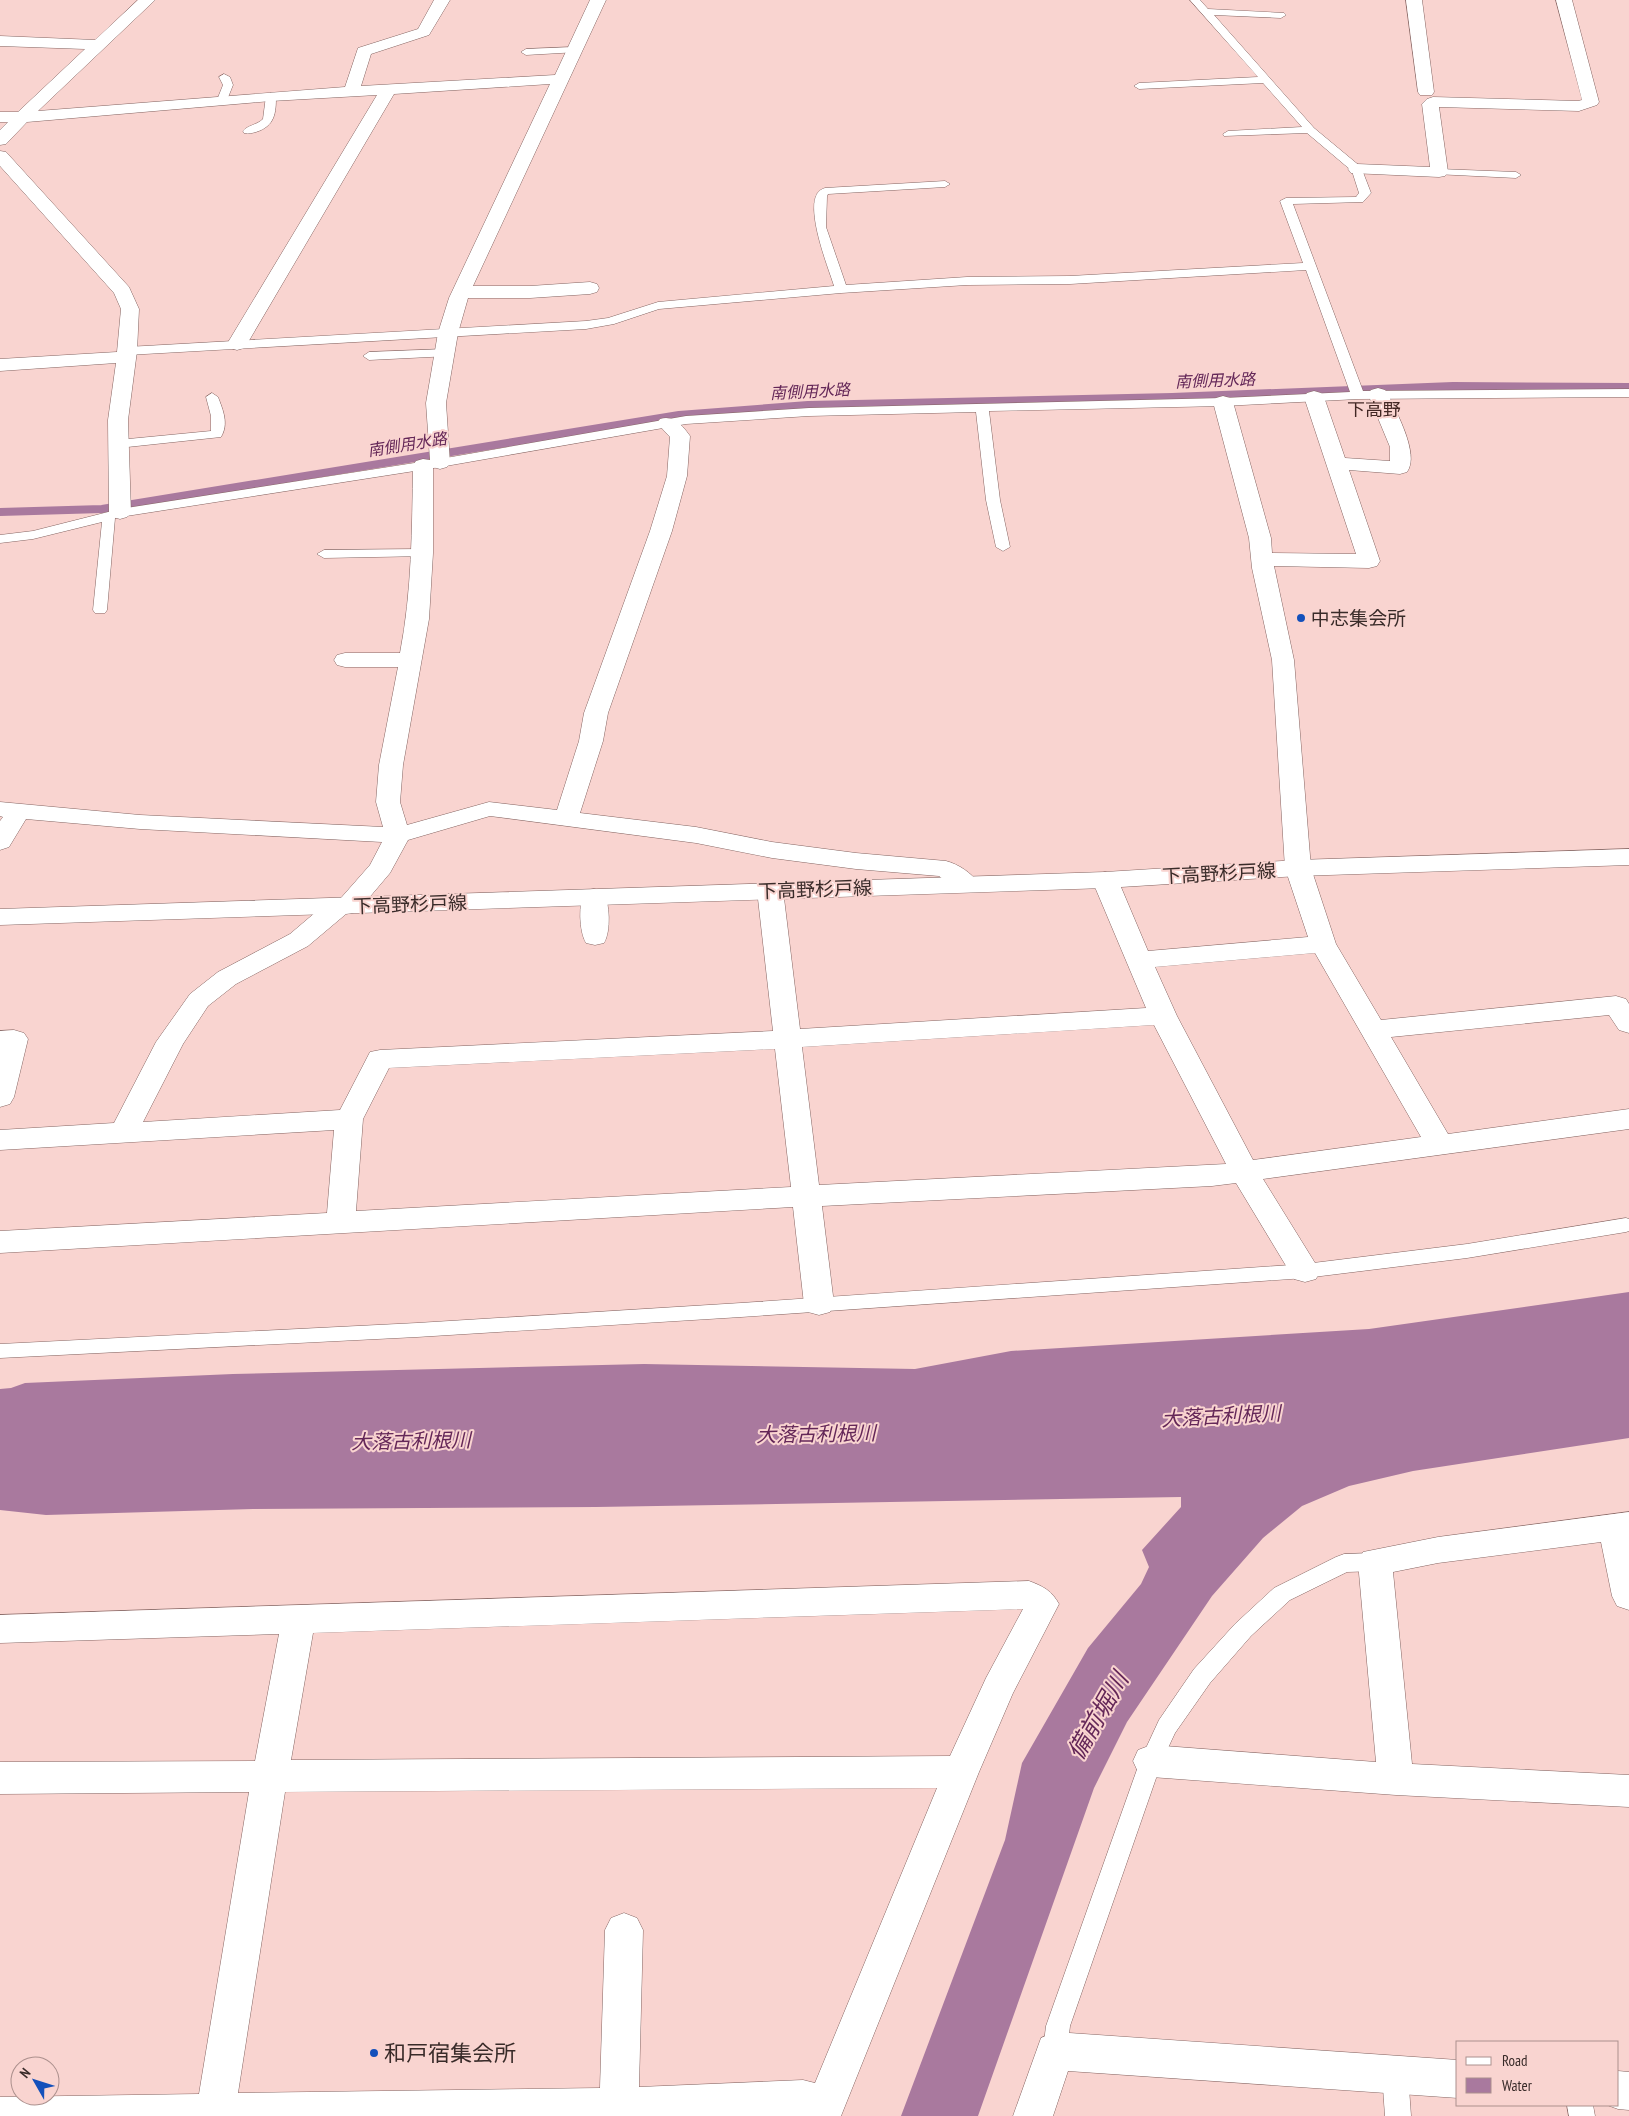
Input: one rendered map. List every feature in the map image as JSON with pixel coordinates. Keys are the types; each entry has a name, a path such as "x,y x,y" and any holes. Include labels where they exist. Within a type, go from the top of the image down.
{"street":[{"path":"0,140 147,0"},
{"path":"352,90 364,51 424,32 442,0"},
{"path":"124,1132 170,1042 199,1000 227,978 299,940 344,906 381,868 398,835 388,802 390,774 418,619 436,403 448,333 460,292 598,0"},
{"path":"1414,0 1426,92"},
{"path":"1357,169 1439,172 1430,104 1433,102 1579,106 1591,102 1564,0"},
{"path":"0,40 99,45"},
{"path":"0,117 22,117 352,90 561,79"},
{"path":"237,344 389,88"},
{"path":"0,156 122,291 130,309 127,354 118,420 115,514"},
{"path":"460,292 530,292 590,288"},
{"path":"0,365 127,354"},
{"path":"1336,462 1400,468 1400,447 1368,395"},
{"path":"1262,560 1369,561 1314,397"},
{"path":"1223,402 1260,538 1262,560 1283,660 1298,868 1323,944 1440,1145"},
{"path":"566,819 591,741 596,713 661,531 677,476 680,436 667,424"},
{"path":"345,660 410,660"},
{"path":"0,842 9,810 140,822 398,835 489,809 696,835 790,853 946,869 966,884"},
{"name":"下高野杉戸線","path":"0,917 1105,880 1298,868 1629,857"},
{"path":"1105,880 1163,1016 1245,1173 1305,1271"},
{"path":"770,890 819,1304"},
{"path":"594,897 595,937"},
{"path":"1138,960 1323,944"},
{"path":"1374,1030 1616,1005 1629,1024"},
{"path":"341,1222 349,1119 380,1060 788,1039 1163,1016"},
{"path":"0,1040 14,1039 0,1097"},
{"path":"0,1140 349,1119"},
{"path":"0,1242 1245,1173 1629,1119"},
{"path":"1396,1779 1374,1562 1438,1550 1622,1526 1629,1596"},
{"path":"0,1629 1029,1595 1042,1604 998,1688 961,1772 824,2110 804,2099 619,2107 0,2116"},
{"path":"215,2114 270,1775 299,1618"},
{"path":"1151,1761 1396,1779 1629,1791"},
{"path":"0,1778 961,1772"},
{"path":"619,2107 624,1930"},
{"path":"1033,2116 1055,2052 1456,2079"}],"lane":[{"path":"1195,0 1310,130 1357,169 1365,193 1359,200 1286,201 1310,266 1368,395"},
{"path":"1207,12 1281,15"},
{"path":"526,52 574,50"},
{"path":"222,100 229,86 228,81 224,77"},
{"path":"1139,86 1266,80"},
{"path":"248,131 263,127 268,123 271,96"},
{"path":"1228,134 1310,130"},
{"path":"1439,172 1516,175"},
{"path":"841,290 820,228 821,196 825,191 945,184"},
{"path":"127,354 237,344 586,325 610,321 658,306 841,290 967,282 1070,280 1310,266"},
{"path":"369,356 446,353"},
{"path":"0,540 33,535 115,514 432,464 686,420 809,412 1223,402 1368,395 1629,393"},
{"path":"118,444 216,434 219,428 219,417 212,397"},
{"path":"982,408 993,500 1002,547"},
{"path":"100,610 115,514"},
{"path":"324,554 422,553"},
{"path":"0,1351 417,1330 1305,1271 1467,1251 1626,1225"},
{"path":"1055,2052 1058,2026 1151,1761 1167,1728 1202,1676 1243,1630 1282,1594 1344,1563 1374,1562"},
{"path":"1395,2074 1398,2116"}],"water":[{"path":"1629,1292 1629,1438 1413,1471 1349,1486 1302,1506 1263,1538 1212,1596 1127,1722 1094,1788 978,2116 901,2116 1005,1840 1022,1763 1088,1648 1141,1584 1149,1567 1142,1550 1181,1507 1181,1497 596,1507 253,1509 46,1515 0,1510 0,1389 11,1388 25,1383 233,1374 644,1364 915,1369 1011,1351 1369,1329"}],"waterway":[{"name":"南側用水路","path":"0,512 102,509 679,415 808,405 1172,397 1453,386 1629,387"}],"place":[{"name":"中志集会所","path":"1301,618"},
{"name":"和戸宿集会所","path":"374,2053"}],"district":[{"name":"下高野","path":"1374,410"}],"water label":[{"name":"大落古利根川","path":"1221,1416"},
{"name":"大落古利根川","path":"816,1434"},
{"name":"大落古利根川","path":"411,1441"},
{"name":"備前堀川","path":"1098,1716"}]}
